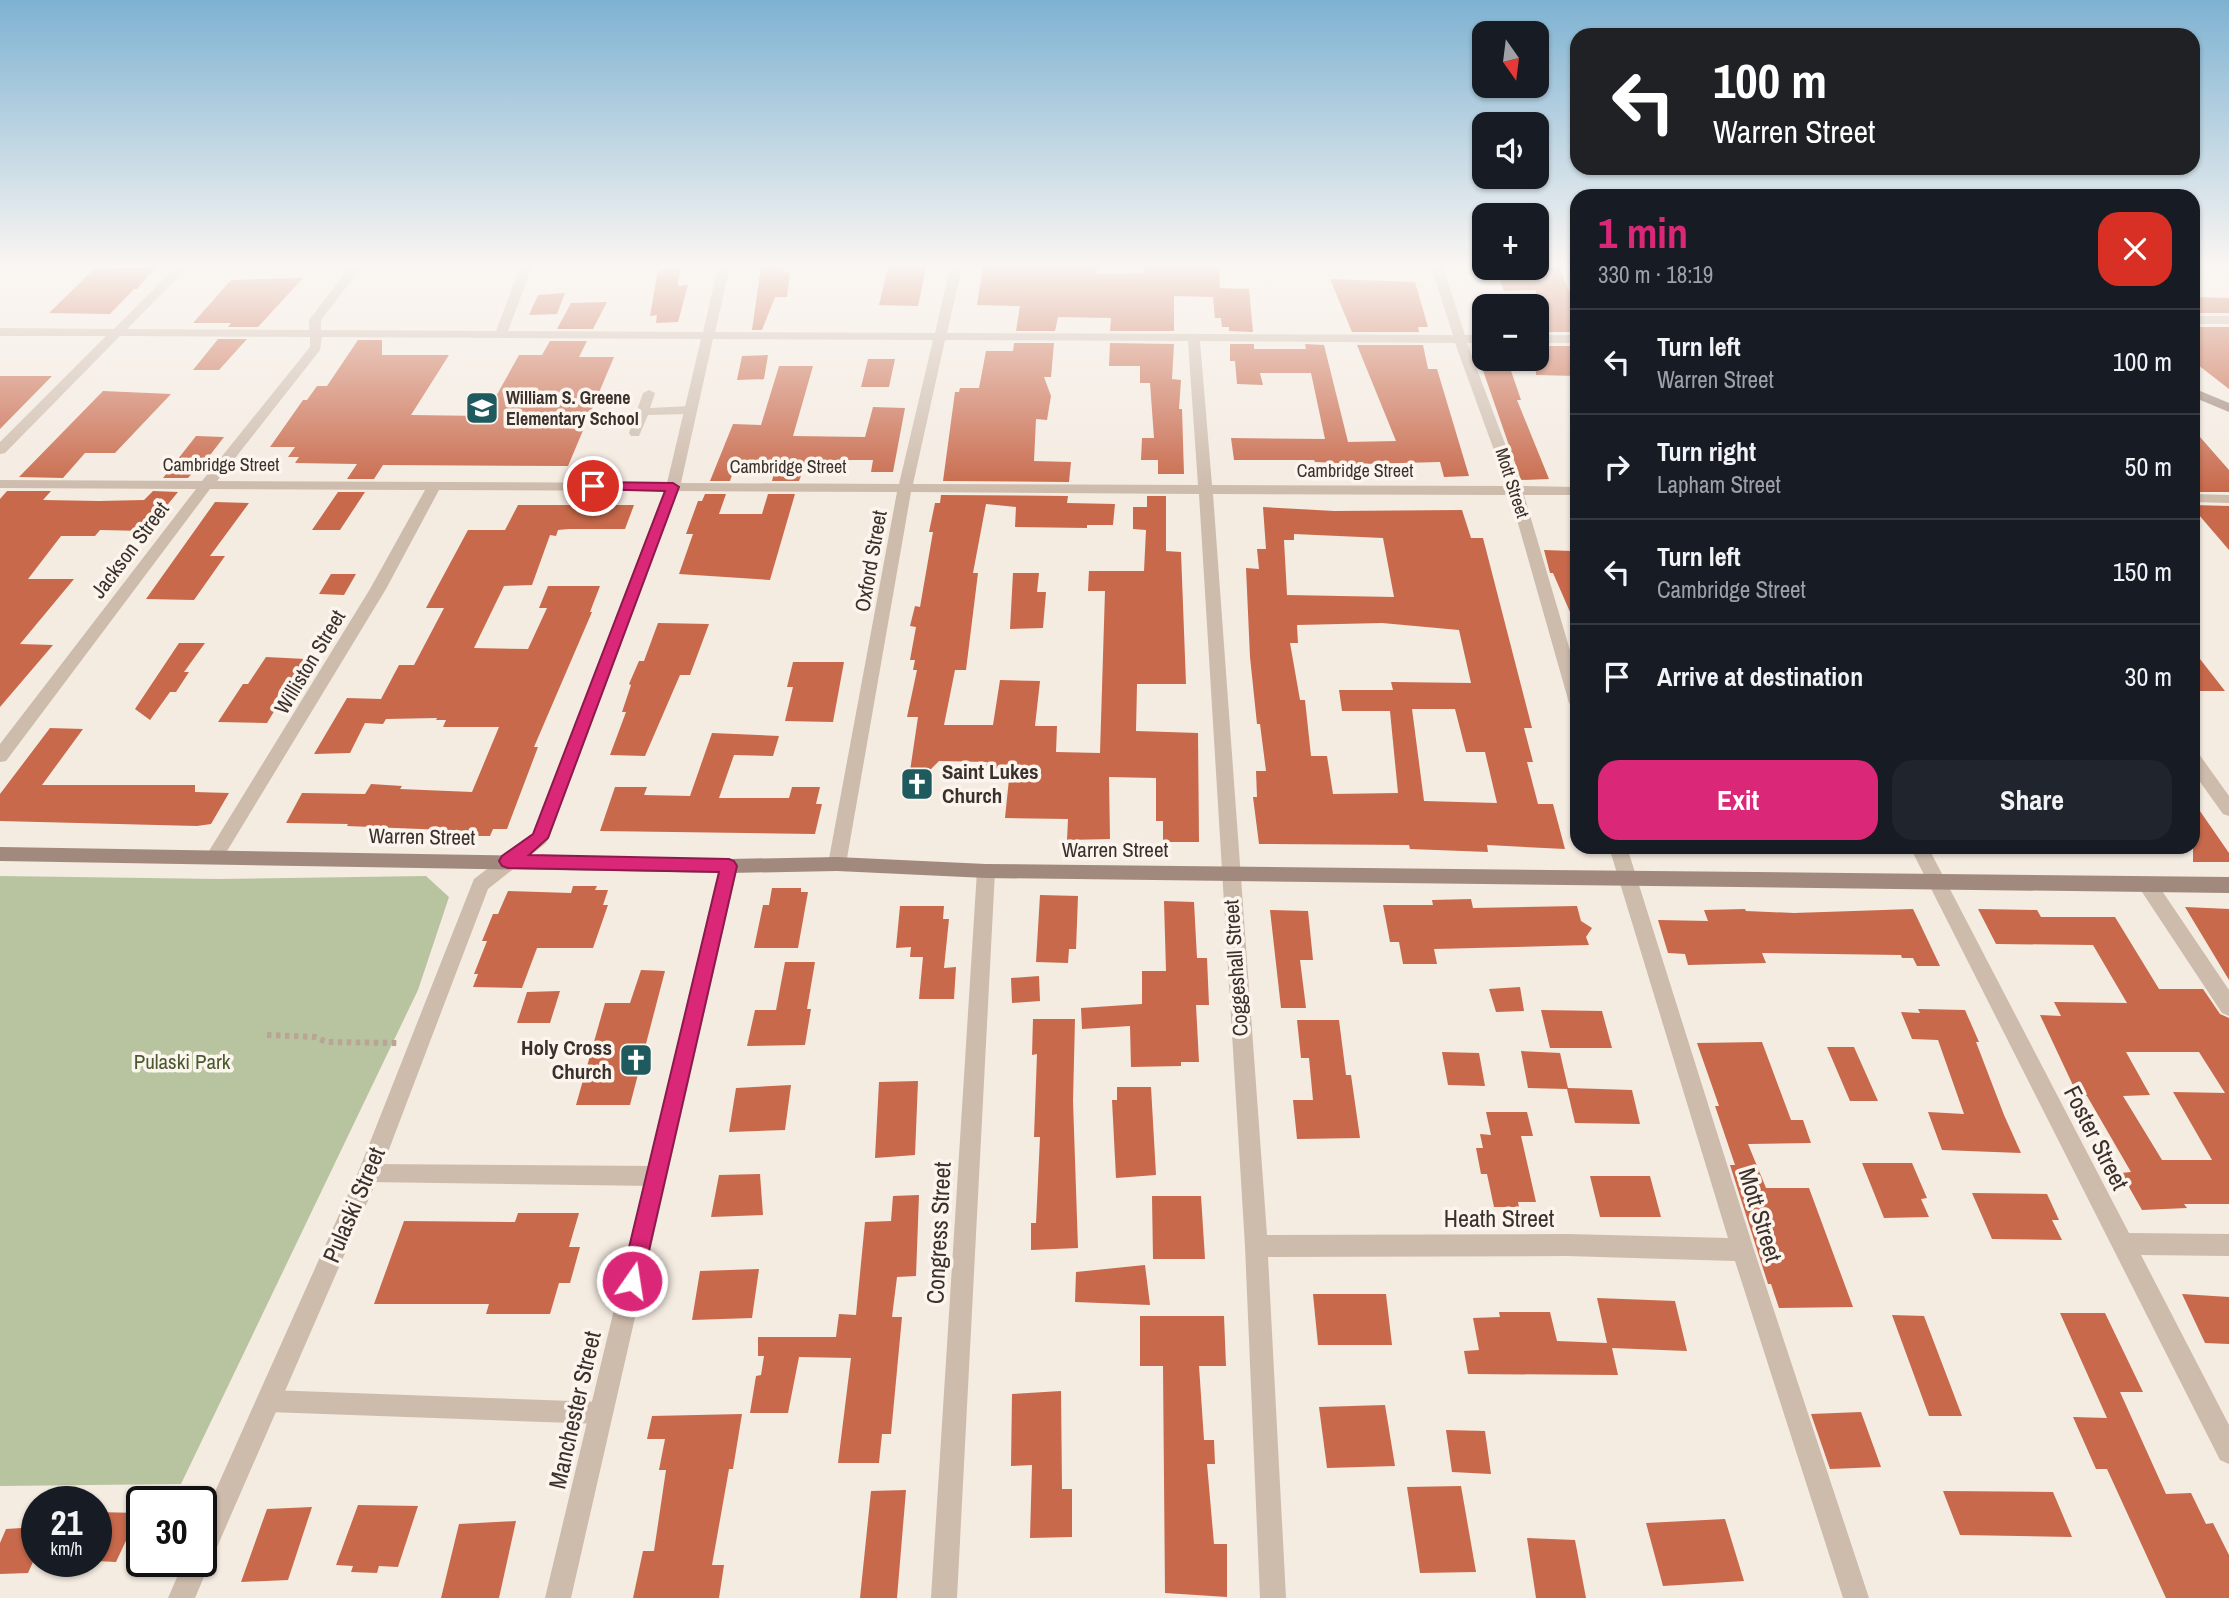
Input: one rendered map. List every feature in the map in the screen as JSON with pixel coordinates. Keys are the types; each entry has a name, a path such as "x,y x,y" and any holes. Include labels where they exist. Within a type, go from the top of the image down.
{"street":[{"path":"0,450 107,342"},
{"name":"Jackson Street","path":"0,756 207,484 316,347 316,342"},
{"name":"Pulaski Street","path":"217,1517 369,1173 481,884 540,838 673,487 706,342"},
{"name":"Oxford Street","path":"837,864 905,486 938,342"},
{"name":"Coggeshall Street","path":"1194,342 1256,1246 1273,1598"},
{"name":"Mott Street","path":"1461,342 1516,491 1570,679"},
{"path":"2200,395 2229,408"},
{"name":"Cambridge Street","path":"0,484 1570,491"},
{"name":"Williston Street","path":"215,856 371,601 434,486"},
{"path":"2200,498 2229,499"},
{"path":"2200,769 2229,809"},
{"name":"Warren Street","path":"0,854 729,866 837,864 986,871 2229,885"},
{"name":"Mott Street","path":"1620,854 1743,1250 1856,1598"},
{"name":"Foster Street","path":"1922,854 2229,1451"},
{"name":"Manchester Street","path":"558,1598 729,866"},
{"name":"Congress Street","path":"944,1598 986,871"},
{"path":"2147,884 2229,1007"},
{"path":"2121,1244 2229,1245"},
{"name":"Heath Street","path":"1256,1246 1567,1245 1743,1250"},
{"path":"181,1598 191,1577"}],"lane":[{"path":"635,432 649,393"},
{"path":"643,412 690,410"},
{"path":"369,1173 656,1175"},
{"path":"268,1401 601,1413"}],"path":[{"path":"267,1035 316,1037 326,1042 419,1044"}],"green space":[{"name":"Pulaski Park","path":"0,876 219,879 426,876 449,897 418,990 181,1484 0,1486"}],"building":[{"path":"216,342 245,342 219,370 193,370"},
{"path":"357,342 382,342 382,355 449,355 411,415 485,416 519,355 542,355 550,342 587,342 579,357 614,357 568,466 383,465 374,479 347,479 357,464 295,463 299,457 288,457 295,447 270,447 303,400 307,400 317,386 327,386"},
{"path":"2200,342 2229,342 2229,389 2200,366"},
{"path":"1014,343 1054,343 1051,377 1044,377 1051,396 1047,420 1036,419 1034,461 1071,462 1069,482 943,481 955,392 959,392 960,388 979,388 986,351 1013,351"},
{"path":"1110,343 1174,344 1172,379 1181,380 1179,409 1182,409 1184,474 1158,474 1158,460 1141,460 1142,438 1154,438 1150,383 1140,383 1140,366 1109,366"},
{"path":"1230,344 1254,344 1254,349 1306,349 1305,344 1324,345 1348,442 1396,441 1357,345 1423,345 1428,369 1437,369 1469,476 1444,477 1440,462 1360,464 1314,460 1234,460 1231,438 1325,439 1311,373 1260,373 1263,385 1237,384 1235,361 1230,361"},
{"path":"1549,346 1570,346 1570,376 1536,375 1536,371 1549,371"},
{"path":"768,355 764,379 737,380 742,356"},
{"path":"868,359 895,359 889,387 861,387"},
{"path":"779,366 813,366 793,436 865,437 873,407 905,408 893,472 871,472 873,460 807,460 799,481 772,481 774,473 733,472 730,481 710,481 733,424 761,425"},
{"path":"1483,371 1511,371 1521,400 1517,400 1549,479 1521,480"},
{"path":"0,376 52,376 0,429"},
{"path":"103,391 171,394 115,453 85,453 63,478 19,477"},
{"path":"196,436 224,437 197,472 195,470 188,478 163,478"},
{"path":"2200,437 2229,470 2229,492 2200,492"},
{"path":"7,491 51,491 43,500 99,501 144,500 153,491 178,492 146,531 100,530 95,536 61,536 28,579 74,579 20,644 53,645 0,707 0,499"},
{"path":"338,492 365,492 340,530 312,530"},
{"path":"705,494 726,494 719,514 762,514 768,494 795,494 770,580 679,574 693,534 686,534 698,501 702,501"},
{"path":"941,495 1068,496 1067,503 1115,504 1113,525 1087,525 1087,528 1015,527 1016,507 986,504 973,573 978,573 966,670 955,670 944,725 993,725 1000,680 1040,681 1035,726 1057,726 1056,752 1100,753 1105,591 1088,591 1089,571 1144,571 1146,530 1133,529 1133,507 1147,507 1147,496 1166,496 1166,551 1181,552 1186,684 1137,684 1136,731 1198,733 1199,842 1163,842 1163,821 1156,821 1156,778 1109,777 1110,839 1067,840 1068,819 1005,818 1010,769 986,768 987,762 939,761 926,774 910,771 918,717 907,717 917,670 913,670 915,660 910,660 916,627 910,626 915,606 920,607 933,532 929,532 935,503 940,503"},
{"path":"215,502 249,503 210,556 225,556 194,600 146,599"},
{"path":"518,505 634,505 625,529 569,529 558,530 556,536 550,535 532,585 504,586 474,648 528,649 547,608 539,608 548,586 600,586 592,612 534,747 538,747 507,829 493,829 490,836 468,836 470,831 286,823 302,793 365,794 371,784 402,786 400,789 472,792 499,727 443,727 446,720 436,720 437,718 386,719 383,724 365,723 350,753 314,754 347,698 381,699 399,665 414,665 444,608 426,608 468,530 505,530"},
{"path":"2200,505 2229,506 2229,550 2200,516"},
{"path":"1263,507 1334,511 1462,510 1471,538 1483,538 1532,728 1524,728 1533,762 1527,762 1538,804 1553,804 1565,849 1487,845 1488,852 1410,849 1409,845 1259,844 1253,797 1257,797 1256,771 1266,771 1260,724 1257,724 1250,657 1246,568 1259,569 1257,549 1266,549","holes":["1294,534 1383,538 1394,597 1287,595 1284,540 1294,540","1382,623 1459,630 1471,683 1391,682 1393,690 1339,690 1342,711 1390,711 1398,793 1333,794 1327,756 1311,756 1305,700 1300,700 1290,643 1298,643 1297,625","1412,709 1455,709 1466,752 1485,752 1497,803 1424,801"]},
{"path":"1544,550 1570,551 1570,612 1553,573 1550,573"},
{"path":"1013,573 1039,573 1037,592 1046,592 1043,628 1010,629"},
{"path":"331,574 356,574 344,595 319,594"},
{"path":"658,623 709,624 690,675 680,675 645,756 610,755 626,712 622,712 631,685 629,684 639,661 644,661"},
{"path":"179,643 205,643 184,672 189,672 176,692 170,692 150,720 135,709"},
{"path":"266,657 306,659 267,723 218,722 243,684 248,684"},
{"path":"2200,659 2225,691 2200,691"},
{"path":"793,662 844,662 833,722 785,721 793,687 787,687"},
{"path":"50,728 83,729 42,785 195,785 195,792 229,793 211,824 197,826 0,821 0,794"},
{"path":"712,733 779,736 773,756 734,755 719,798 789,798 792,787 820,787 816,804 822,804 815,834 600,831 615,787 647,787 644,795 690,796"},
{"path":"2200,811 2229,853 2229,862 2193,862 2193,854 2200,854"},
{"path":"573,886 597,886 595,890 608,890 603,905 608,905 593,948 537,948 522,988 473,987 478,974 474,974 487,941 482,941 493,914 498,914 508,891 571,893"},
{"path":"772,888 801,888 801,892 808,892 798,948 754,948 763,905 769,905"},
{"path":"1040,895 1078,896 1076,949 1069,949 1068,963 1036,962"},
{"path":"1471,899 1473,908 1577,906 1581,921 1592,928 1586,937 1589,945 1434,949 1437,964 1403,964 1399,942 1390,942 1383,905 1433,905 1432,900"},
{"path":"1164,901 1194,902 1197,958 1207,958 1209,1005 1196,1005 1199,1062 1181,1062 1181,1066 1131,1067 1130,1026 1082,1029 1081,1008 1142,1004 1142,971 1166,971"},
{"path":"900,906 944,906 943,919 949,919 944,968 956,967 954,999 919,999 923,957 910,957 911,947 896,948"},
{"path":"2185,907 2229,909 2229,980"},
{"path":"1745,909 1794,913 1913,909 1940,966 1917,966 1913,958 1902,958 1901,955 1762,953 1766,963 1688,965 1685,954 1668,953 1658,920 1708,921 1704,910"},
{"path":"1978,909 2037,910 2041,917 2115,917 2159,989 2203,989 2220,1014 2229,1018 2229,1204 2184,1204 2187,1208 2142,1210 2121,1173 2131,1172 2087,1096 2078,1096 2040,1015 2061,1016 2054,1002 2127,1003 2093,945 1996,944","holes":["2126,1052 2199,1052 2225,1093 2173,1092 2212,1160 2162,1160 2123,1096 2150,1095"]},
{"path":"1270,910 1308,911 1313,960 1300,960 1306,1008 1281,1008"},
{"path":"785,962 815,962 807,1009 811,1009 805,1045 747,1046 755,1010 776,1010"},
{"path":"641,970 665,971 630,1105 576,1105 605,1003 630,1003"},
{"path":"1039,976 1040,1001 1012,1003 1011,978"},
{"path":"1520,987 1524,1011 1496,1012 1489,989"},
{"path":"560,991 550,1023 517,1023 527,992"},
{"path":"1918,1009 1965,1010 2021,1153 1942,1150 1928,1112 1964,1114 1938,1040 1912,1039 1901,1012 1920,1013"},
{"path":"1541,1010 1602,1011 1612,1048 1550,1048"},
{"path":"1033,1019 1075,1019 1073,1101 1078,1248 1031,1250 1031,1223 1036,1223 1040,1137 1034,1137 1037,1054 1032,1055"},
{"path":"1297,1020 1339,1020 1346,1075 1351,1075 1360,1138 1297,1139 1293,1100 1313,1100 1309,1058 1301,1058"},
{"path":"1762,1042 1791,1120 1803,1120 1811,1143 1748,1144 1766,1188 1809,1188 1853,1307 1779,1308 1771,1284 1768,1284 1730,1165 1735,1165 1715,1106 1719,1106 1697,1043"},
{"path":"1827,1047 1854,1047 1878,1101 1850,1101"},
{"path":"1521,1051 1560,1053 1568,1088 1632,1090 1640,1124 1575,1123 1567,1089 1528,1088"},
{"path":"1442,1052 1479,1053 1485,1086 1448,1085"},
{"path":"918,1081 915,1155 875,1158 879,1082"},
{"path":"791,1085 785,1130 729,1132 736,1088"},
{"path":"1117,1087 1151,1087 1156,1175 1116,1178 1112,1100 1117,1100"},
{"path":"1486,1112 1527,1112 1533,1136 1521,1136 1536,1202 1518,1202 1519,1207 1494,1207 1487,1174 1481,1174 1476,1148 1483,1148 1480,1134 1491,1135"},
{"path":"1862,1163 1912,1163 1927,1198 1921,1199 1929,1217 1884,1218"},
{"path":"760,1174 763,1215 711,1217 719,1175"},
{"path":"1590,1176 1650,1176 1661,1217 1600,1217"},
{"path":"1972,1193 2047,1194 2059,1220 2052,1220 2062,1240 1992,1239"},
{"path":"919,1195 916,1276 897,1277 892,1317 902,1317 891,1434 882,1434 879,1463 838,1463 851,1358 799,1357 788,1413 750,1413 756,1376 761,1375 764,1356 758,1356 758,1337 836,1337 839,1314 856,1315 865,1222 891,1221 893,1196"},
{"path":"1152,1196 1201,1196 1205,1259 1153,1259"},
{"path":"518,1213 579,1213 569,1247 580,1247 570,1283 559,1283 550,1314 486,1314 489,1304 374,1304 404,1221 515,1222"},
{"path":"1145,1265 1150,1305 1075,1302 1076,1272"},
{"path":"759,1269 752,1318 692,1320 700,1271"},
{"path":"1313,1294 1386,1294 1392,1345 1318,1345"},
{"path":"2182,1294 2229,1297 2229,1344 2205,1343"},
{"path":"1597,1298 1675,1301 1687,1351 1612,1348 1618,1375 1468,1374 1464,1351 1479,1350 1473,1318 1500,1317 1499,1312 1550,1312 1557,1341 1607,1343"},
{"path":"2060,1313 2105,1313 2143,1392 2120,1392 2166,1494 2191,1493 2206,1524 2213,1523 2229,1555 2229,1598 2166,1598 2107,1469 2096,1469 2073,1417 2107,1418"},
{"path":"1892,1315 1924,1316 1962,1416 1929,1416"},
{"path":"1140,1316 1224,1316 1226,1366 1199,1366 1204,1440 1214,1440 1215,1464 1207,1464 1214,1544 1227,1544 1227,1597 1165,1593 1163,1366 1140,1366"},
{"path":"1061,1391 1062,1489 1072,1489 1072,1537 1030,1538 1032,1465 1011,1466 1012,1394"},
{"path":"1385,1405 1395,1466 1327,1468 1319,1407"},
{"path":"1861,1412 1881,1467 1830,1469 1811,1414"},
{"path":"742,1414 712,1565 724,1565 719,1598 633,1598 643,1551 654,1551 666,1470 659,1470 665,1439 647,1439 652,1416"},
{"path":"1446,1430 1485,1431 1491,1474 1452,1472"},
{"path":"1461,1486 1476,1572 1420,1573 1407,1487"},
{"path":"906,1490 897,1598 860,1598 871,1491"},
{"path":"1943,1491 2053,1492 2072,1537 1960,1535"},
{"path":"358,1505 418,1506 398,1567 379,1566 377,1573 351,1572 353,1566 336,1565"},
{"path":"312,1507 288,1580 241,1582 267,1509"},
{"path":"112,1512 126,1513 126,1541 116,1562 112,1562"},
{"path":"1725,1519 1744,1581 1663,1586 1646,1523"},
{"path":"516,1521 499,1598 441,1598 459,1524"},
{"path":"21,1528 21,1573 0,1574 0,1543 6,1529"},
{"path":"1527,1538 1575,1540 1586,1598 1536,1598"}],"place":[{"name":"William S. Greene Elementary School","path":"482,408"},
{"name":"Saint Lukes Church","path":"917,784"},
{"name":"Holy Cross Church","path":"636,1060"}],"route":[{"path":"593,486 673,487 540,838 508,861 729,866 632,1281"}]}
